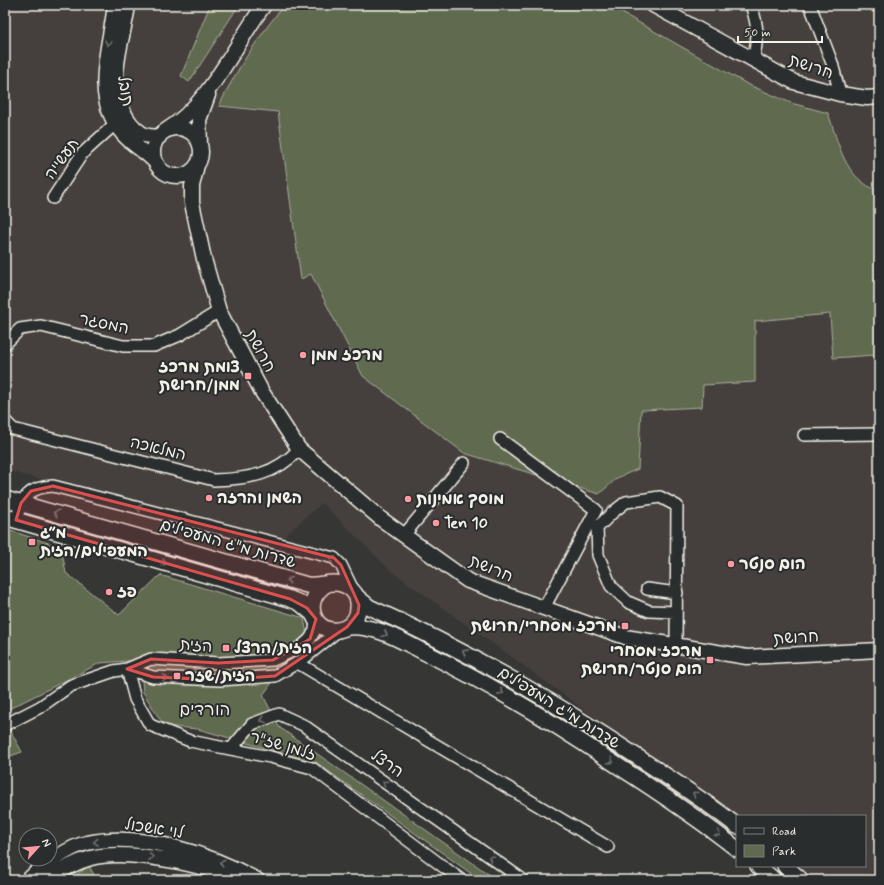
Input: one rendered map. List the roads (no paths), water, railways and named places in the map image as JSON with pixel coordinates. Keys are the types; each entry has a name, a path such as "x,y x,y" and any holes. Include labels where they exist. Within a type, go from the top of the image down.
{"main road":[{"name":"שדרות מ\"ג המעפילים","path":"5,499 296,582 316,586 327,584"},
{"path":"11,519 290,599 300,603 325,628 343,628 353,622 358,613 355,594 346,585 335,582 327,584 320,588 313,597 311,605 314,616"},
{"name":"שדרות מ\"ג המעפילים","path":"355,594 368,607 457,648 554,702 688,790 736,825"},
{"name":"שדרות מ\"ג המעפילים","path":"343,628 366,627 378,631 449,664 502,693 583,742 678,805 736,848"},
{"path":"759,867 774,880"},
{"path":"787,867 801,880"}],"street":[{"name":"תובל","path":"115,5 103,78 105,94 115,124 122,134 151,157 157,164"},
{"name":"תובל","path":"128,5 116,78 118,92 124,111 132,125 141,134 162,134"},
{"path":"215,80 199,120 201,152 197,165 193,170 181,176 168,174 157,164 153,150 162,134 186,116 215,80 264,5"},
{"name":"חרושת","path":"653,5 753,61 794,82 840,94 867,98 879,97"},
{"path":"751,5 758,28 758,40 753,61"},
{"path":"810,5 832,63 840,94"},
{"name":"תעשייה","path":"53,198 82,154 115,124"},
{"path":"162,134 179,128 186,129 197,138 200,145"},
{"name":"חרושת","path":"197,165 192,186 192,203 204,259 219,311 262,392 299,449 381,519 468,581 625,637 676,646 747,657 879,650"},
{"name":"חרושת","path":"168,174 179,182 192,203"},
{"name":"המסגר","path":"5,344 20,329 41,326 124,346 154,346 180,334 219,311"},
{"name":"המלאכה","path":"5,421 13,429 214,480 242,479 268,472 288,462 299,449"},
{"path":"804,435 879,434"},
{"path":"500,439 596,510 544,608"},
{"path":"404,535 464,463"},
{"path":"11,519 30,491 36,488 53,486 334,558 341,564 355,594"},
{"path":"676,612 649,611 628,602 611,586 598,555 597,528 626,502 660,497 678,506 676,646"},
{"path":"647,589 676,593"},
{"name":"הזית","path":"5,725 40,707 70,686 114,671 127,669 152,659 218,663 273,660 301,647 310,639 315,630 314,616"},
{"name":"הזית","path":"127,669 153,677 220,680 274,676 298,663 343,628"},
{"path":"298,663 608,847"},
{"name":"זלמן שז\"ר","path":"127,669 135,698 150,725 190,740 312,768 461,880"},
{"name":"הרצל","path":"231,749 252,724 279,714 303,725 523,880"},
{"name":"לוי אשכול","path":"28,880 54,859 86,843 125,839 159,844 194,853 234,867 257,880"},
{"name":"לוי אשכול","path":"47,880 60,871 91,857 125,855 156,858 189,865 234,880"}],"place":[{"name":"מרכז ממן","path":"303,355"},
{"name":"צומת מרכז ממן/חרושת","path":"248,376"},
{"name":"השמן והרזה","path":"209,498"},
{"name":"מוסך אמינות","path":"408,499"},
{"name":"Ten 10","path":"436,523"},
{"name":"מ״ג המעפילים/הזית","path":"32,542"},
{"name":"הום סנטר","path":"731,564"},
{"name":"פז","path":"109,592"},
{"name":"מרכז מסחרי/חרושת","path":"625,626"},
{"name":"הזית/הרצל","path":"226,648"},
{"name":"מרכז מסחרי הום סנטר/חרושת","path":"710,660"},
{"name":"הזית/שזר","path":"177,676"}],"district":[{"name":"הורדים","path":"205,710"}]}
